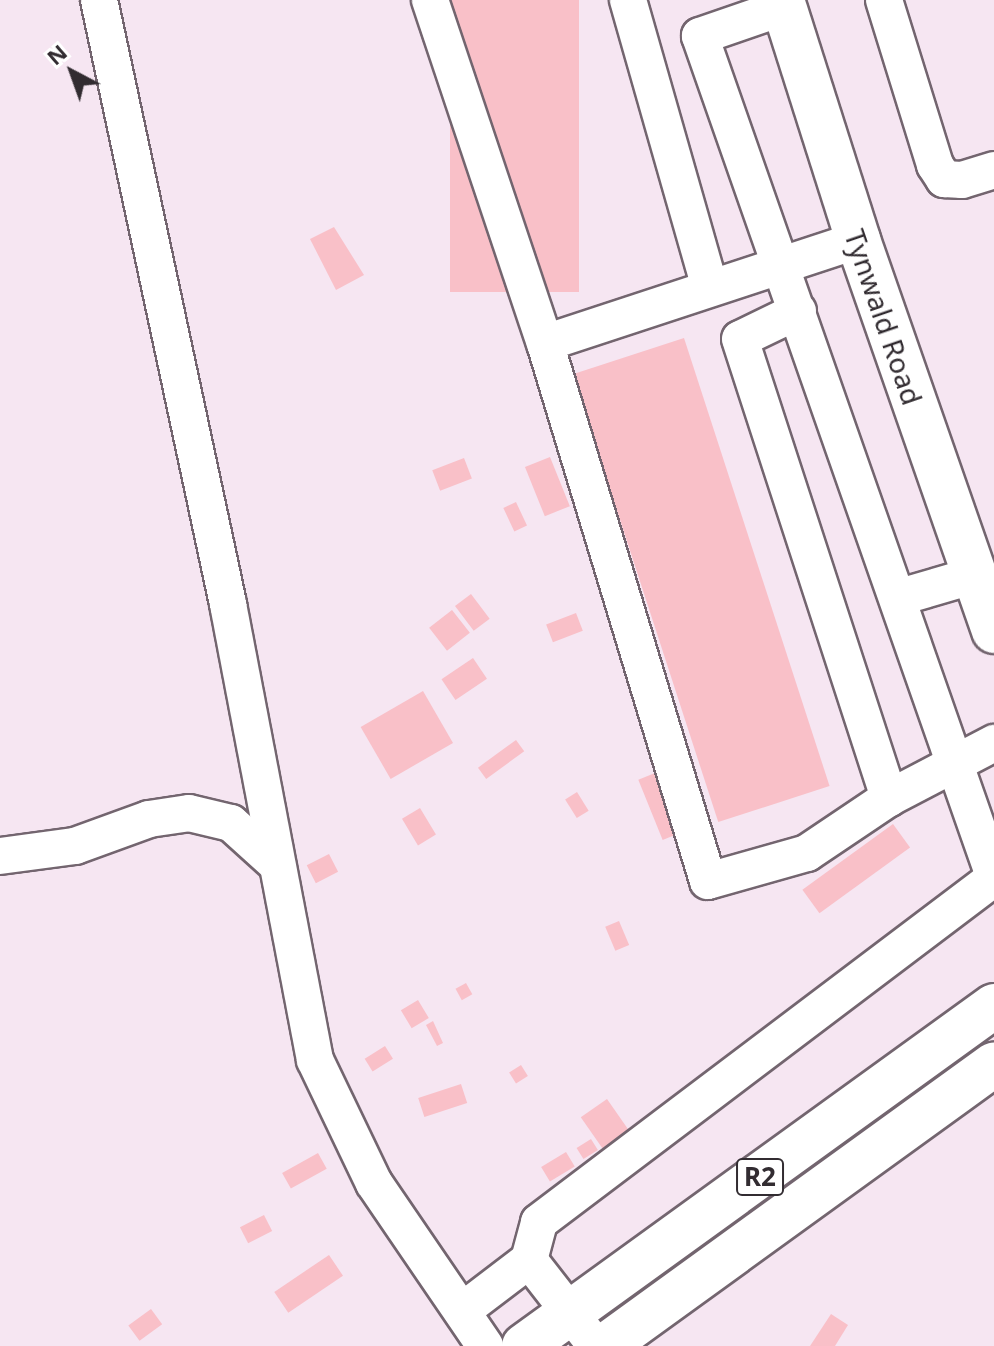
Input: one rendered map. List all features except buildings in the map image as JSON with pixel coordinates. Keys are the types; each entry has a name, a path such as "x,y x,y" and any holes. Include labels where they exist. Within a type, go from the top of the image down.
{"main road":[{"name":"Tynwald Road","path":"783,4 858,240 972,576 994,631"},
{"name":"R2","path":"524,1346 584,1330 994,1006"},
{"name":"R2","path":"605,1346 994,1064"}],"street":[{"path":"99,0 232,620 273,861 315,1060 374,1183 485,1346"},
{"path":"430,0 545,343 708,881 807,853 889,798 994,743"},
{"path":"628,0 710,287"},
{"path":"884,0 935,165 944,179 962,180 994,170"},
{"path":"462,1311 529,1260 539,1222 994,877 958,760 700,36 783,4"},
{"path":"545,343 858,240"},
{"path":"798,311 740,339 889,798"},
{"path":"900,597 972,576"},
{"path":"0,856 75,846 149,819 189,813 231,823 273,861"},
{"path":"529,1260 584,1330"}]}
